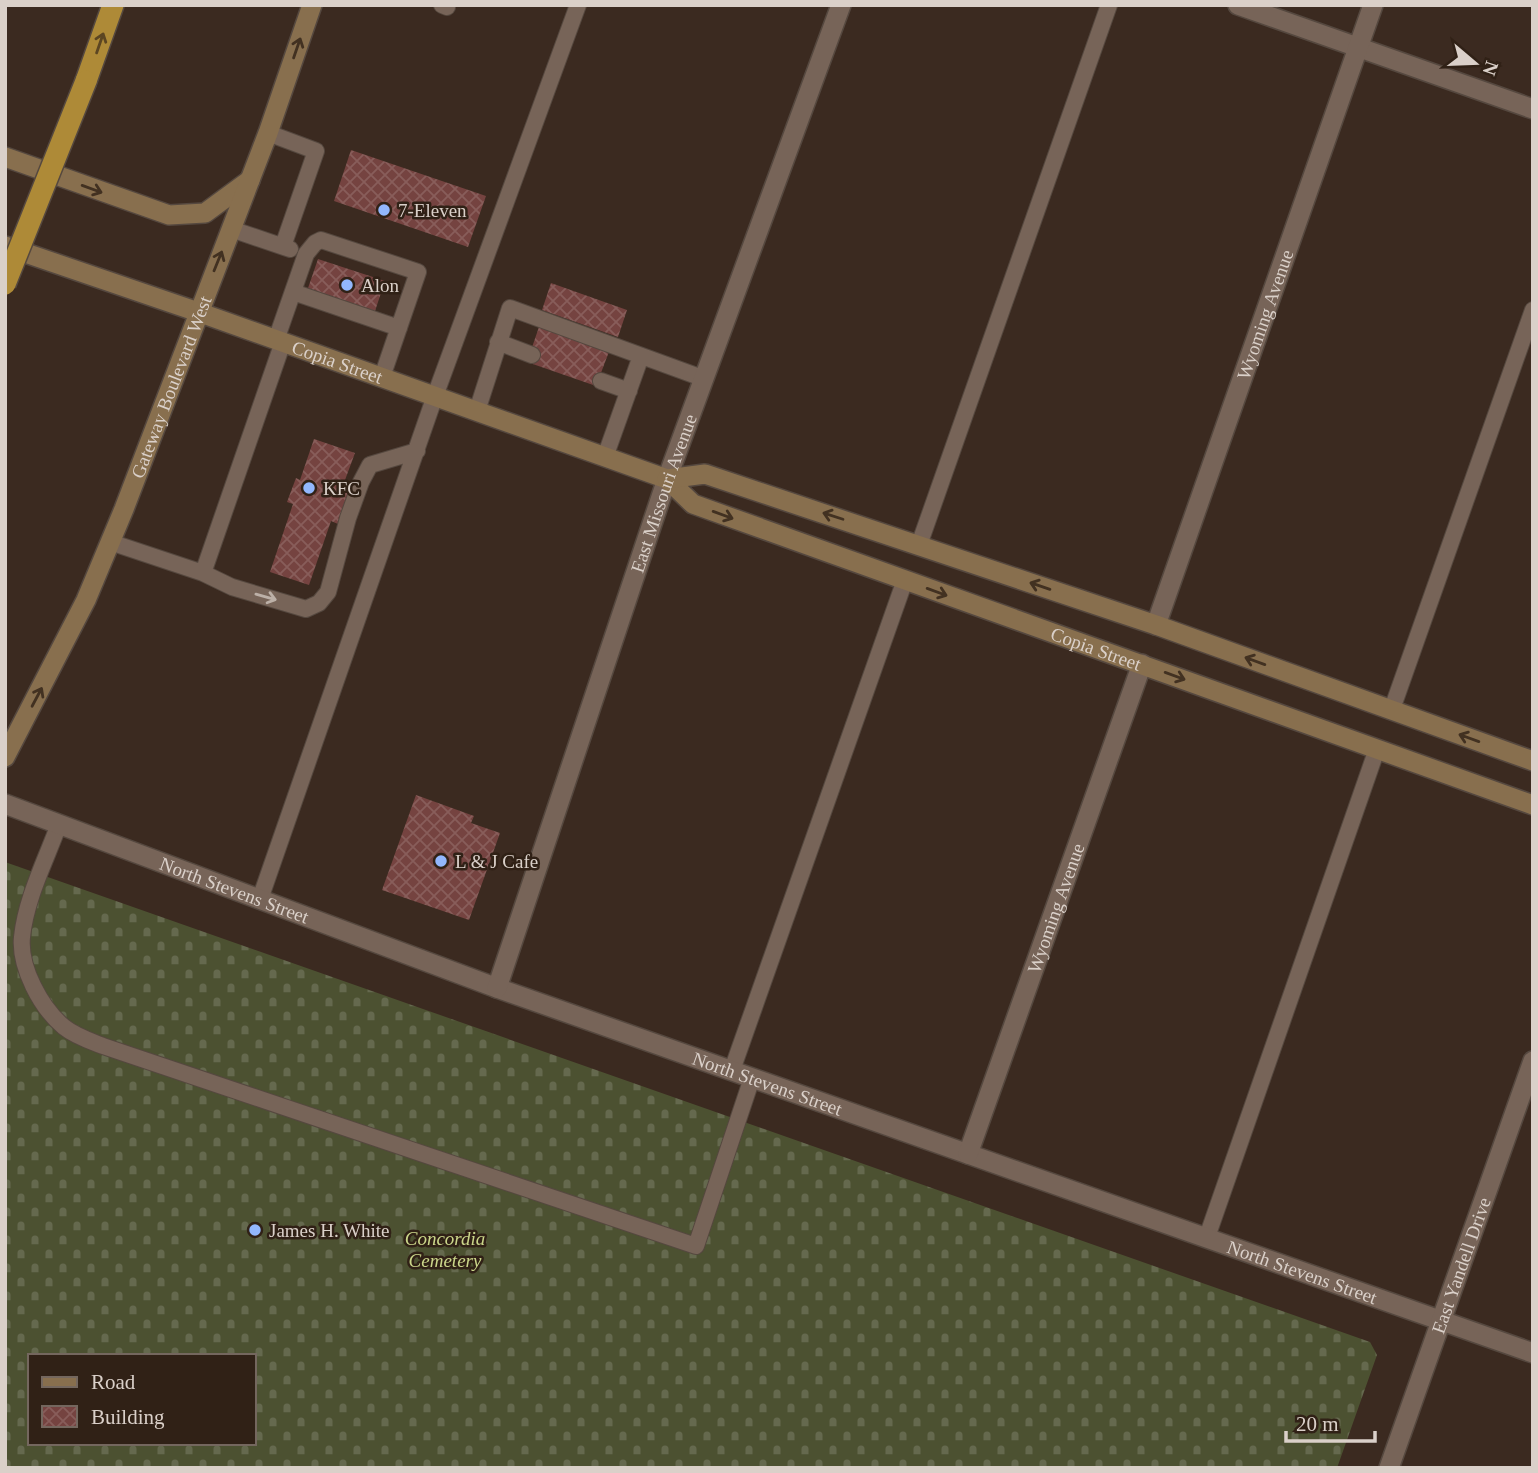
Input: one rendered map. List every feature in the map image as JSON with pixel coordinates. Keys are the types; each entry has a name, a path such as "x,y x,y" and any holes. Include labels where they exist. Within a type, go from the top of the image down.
{"highway":[{"path":"5,284 86,81 113,5"}],"main road":[{"name":"Gateway Boulevard West","path":"5,757 58,657 110,542 268,133 312,5"},
{"path":"5,157 169,215 205,213 250,180"},
{"name":"Copia Street","path":"5,246 667,479 693,505 1533,806"},
{"name":"Copia Street","path":"667,479 705,474 1156,625 1533,761"}],"street":[{"name":"East Missouri Avenue","path":"497,988 667,479 841,5"},
{"path":"1238,5 1533,109"},
{"name":"Wyoming Avenue","path":"1156,625 1373,5"},
{"name":"Wyoming Avenue","path":"968,1154 1142,664"},
{"name":"North Stevens Street","path":"5,804 497,988 1533,1353"},
{"name":"East Yandell Drive","path":"1389,1468 1533,1061"}],"lane":[{"path":"260,899 435,396 578,5"},
{"path":"919,545 1109,5"},
{"path":"268,133 316,151 283,246"},
{"path":"231,229 306,254"},
{"path":"203,573 306,254 321,240 418,272 382,377"},
{"path":"293,292 399,328"},
{"path":"477,411 510,308 705,379"},
{"path":"1392,709 1533,310"},
{"path":"498,342 531,355"},
{"path":"606,457 641,356"},
{"path":"601,381 629,391"},
{"path":"110,542 203,573 232,587 306,609 319,603 328,592 348,519 370,465 416,451"},
{"path":"732,1070 905,580"},
{"path":"1207,1237 1377,749"},
{"path":"59,824 28,909 22,950 34,986 54,1017 66,1029 103,1046 696,1246 752,1078"}],"green space":[{"name":"Concordia Cemetery","path":"5,862 1370,1342 1377,1355 1337,1468 5,1468"}],"building":[{"path":"351,150 486,196 468,247 334,201"},
{"path":"318,259 385,281 374,314 307,291"},
{"path":"551,283 627,310 618,337 542,310"},
{"path":"540,324 610,349 596,386 527,362"},
{"path":"314,439 355,453 345,480 352,483 338,524 331,521 309,585 270,572 293,504 287,502 296,478 300,480"},
{"name":"L & J Cafe","path":"416,795 474,816 471,823 500,833 469,920 382,890"}],"place":[{"name":"7-Eleven","path":"384,210"},
{"name":"Alon","path":"347,285"},
{"name":"KFC","path":"309,488"},
{"name":"L & J Cafe","path":"441,861"},
{"name":"James H. White","path":"255,1230"}]}
